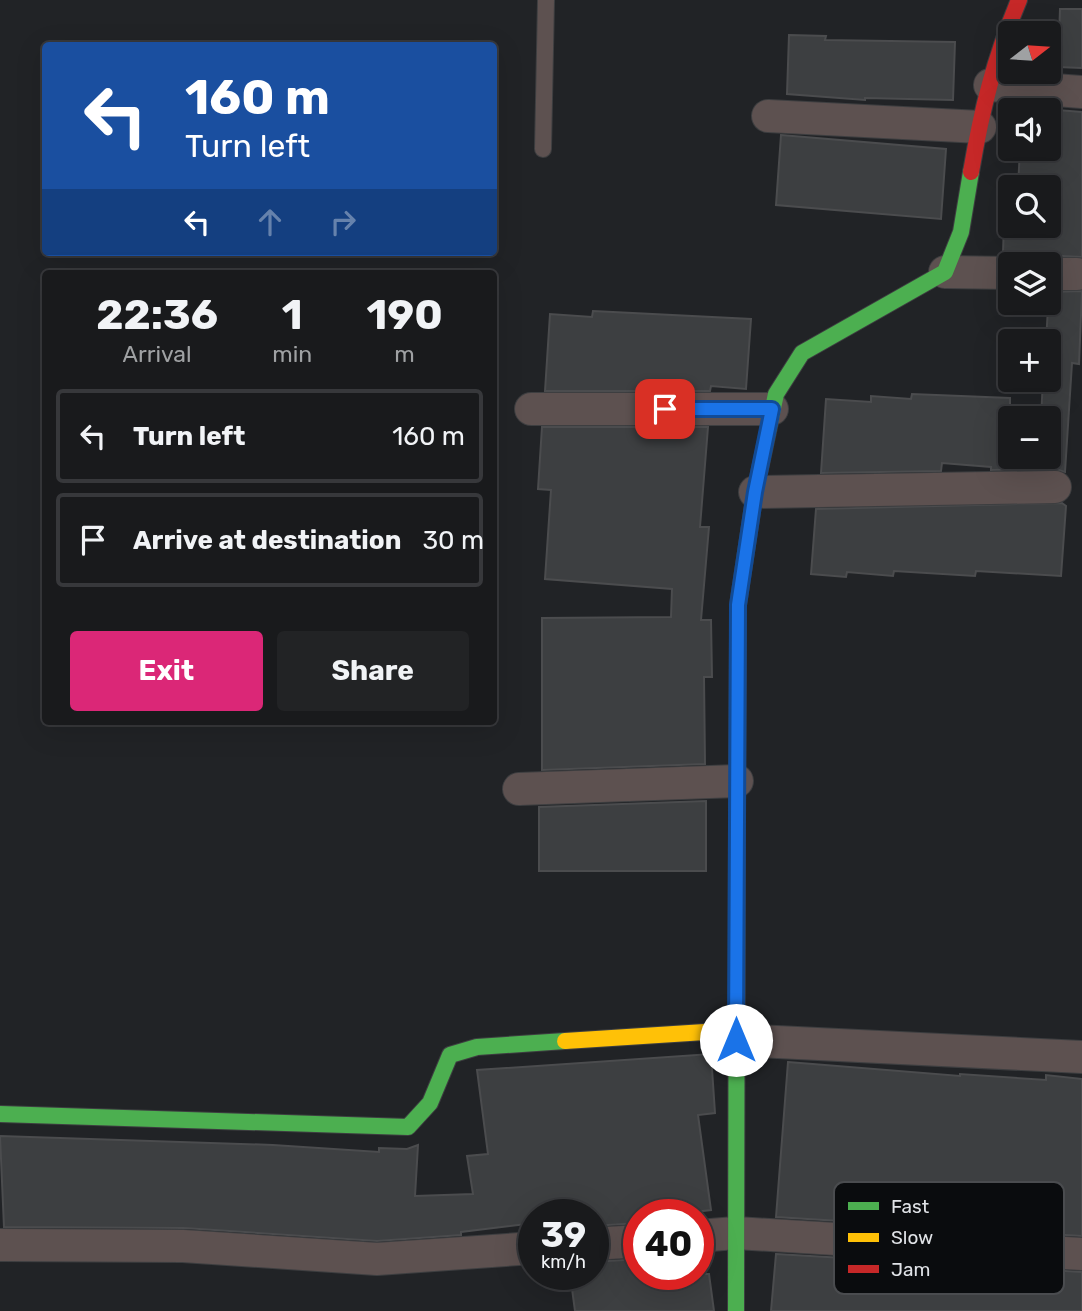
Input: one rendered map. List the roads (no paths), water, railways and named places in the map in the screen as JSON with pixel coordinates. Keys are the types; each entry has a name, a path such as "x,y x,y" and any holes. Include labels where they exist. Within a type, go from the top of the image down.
{"street":[{"path":"945,272 961,232 979,127 997,53 1019,0"},
{"path":"990,85 1082,92"},
{"path":"768,116 979,127"},
{"path":"736,1311 738,605 755,492 772,409 776,394 802,353 945,272 998,273"},
{"path":"531,408 772,409"},
{"path":"755,492 1055,487"},
{"path":"519,789 737,781"},
{"path":"0,1114 408,1127 422,1116 435,1099 450,1055 468,1050 736,1035 1082,1057"},
{"path":"714,1235 736,1233 834,1239"},
{"path":"0,1245 183,1246 377,1259 518,1249"},
{"path":"1064,1253 1082,1254"}],"lane":[{"path":"542,149 546,0"}]}
